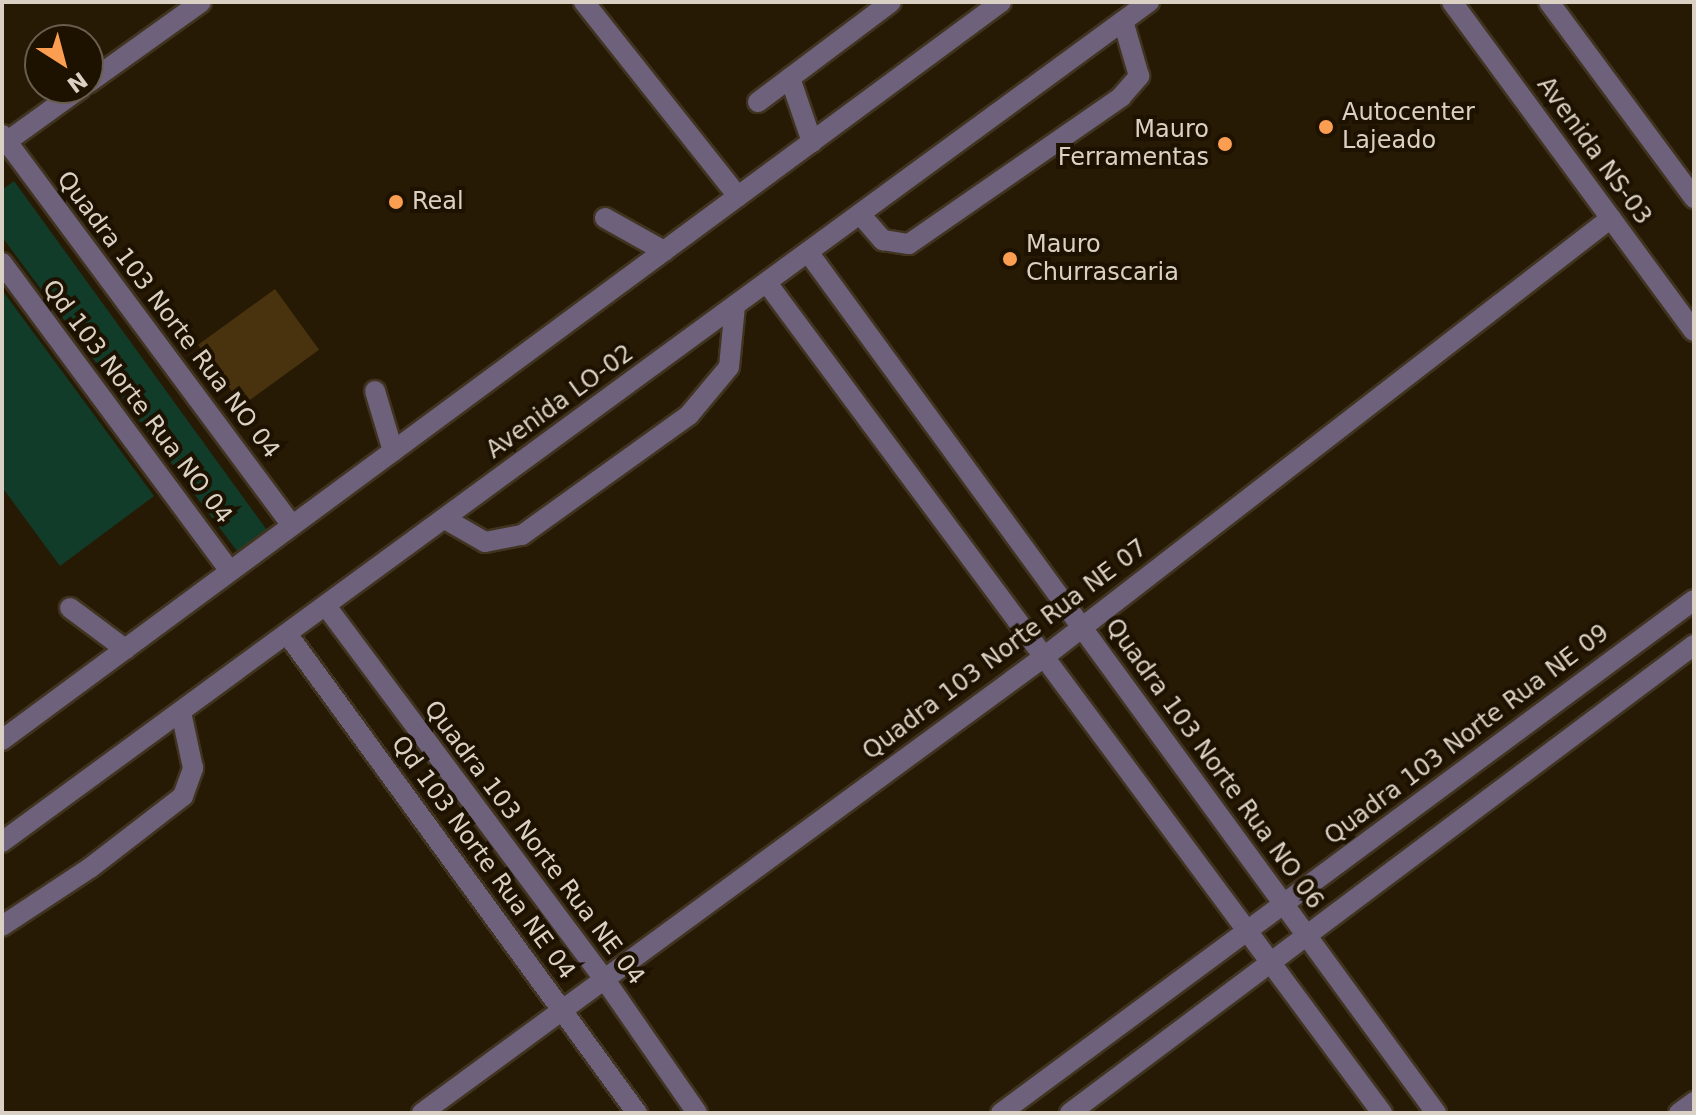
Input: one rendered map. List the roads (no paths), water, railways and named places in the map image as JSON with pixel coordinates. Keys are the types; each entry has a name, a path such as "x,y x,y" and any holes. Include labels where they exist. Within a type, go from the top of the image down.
{"street":[{"path":"104,72 201,2"},
{"path":"584,2 738,196"},
{"path":"758,102 891,2"},
{"path":"2,740 1001,2"},
{"name":"Avenida LO-02","path":"2,842 1149,2"},
{"name":"Avenida NS-03","path":"1452,2 1694,331"},
{"path":"1549,2 1694,198"},
{"path":"860,214 883,240 909,244 1121,97 1139,76 1123,21"},
{"path":"790,78 812,142"},
{"path":"4,141 58,104"},
{"name":"Quadra 103 Norte Rua NO 04","path":"4,141 292,525"},
{"path":"605,218 664,251"},
{"name":"Quadra 103 Norte Rua NE 07","path":"422,1113 603,977 1044,657 1611,218"},
{"name":"Quadra 103 Norte Rua NO 06","path":"808,252 1436,1113"},
{"name":"Qd 103 Norte Rua NO 04","path":"2,263 230,571"},
{"path":"767,283 1249,929 1382,1113"},
{"path":"445,519 485,542 522,535 689,415 729,367 735,306"},
{"path":"375,391 393,451"},
{"name":"Quadra 103 Norte Rua NE 09","path":"1001,1113 1694,600"},
{"name":"Quadra 103 Norte Rua NE 04","path":"326,606 603,977 697,1113"},
{"path":"70,608 125,649"},
{"name":"Qd 103 Norte Rua NE 04","path":"288,635 637,1113"},
{"path":"1070,1113 1308,938 1694,645"},
{"path":"2,926 90,868 183,796 193,768 181,712"},
{"path":"1679,1113 1694,1102"}],"place":[{"name":"Autocenter Lajeado","path":"1326,127"},
{"name":"Mauro Ferramentas","path":"1225,144"},
{"name":"Real","path":"396,202"},
{"name":"Mauro Churrascaria","path":"1010,259"}]}
